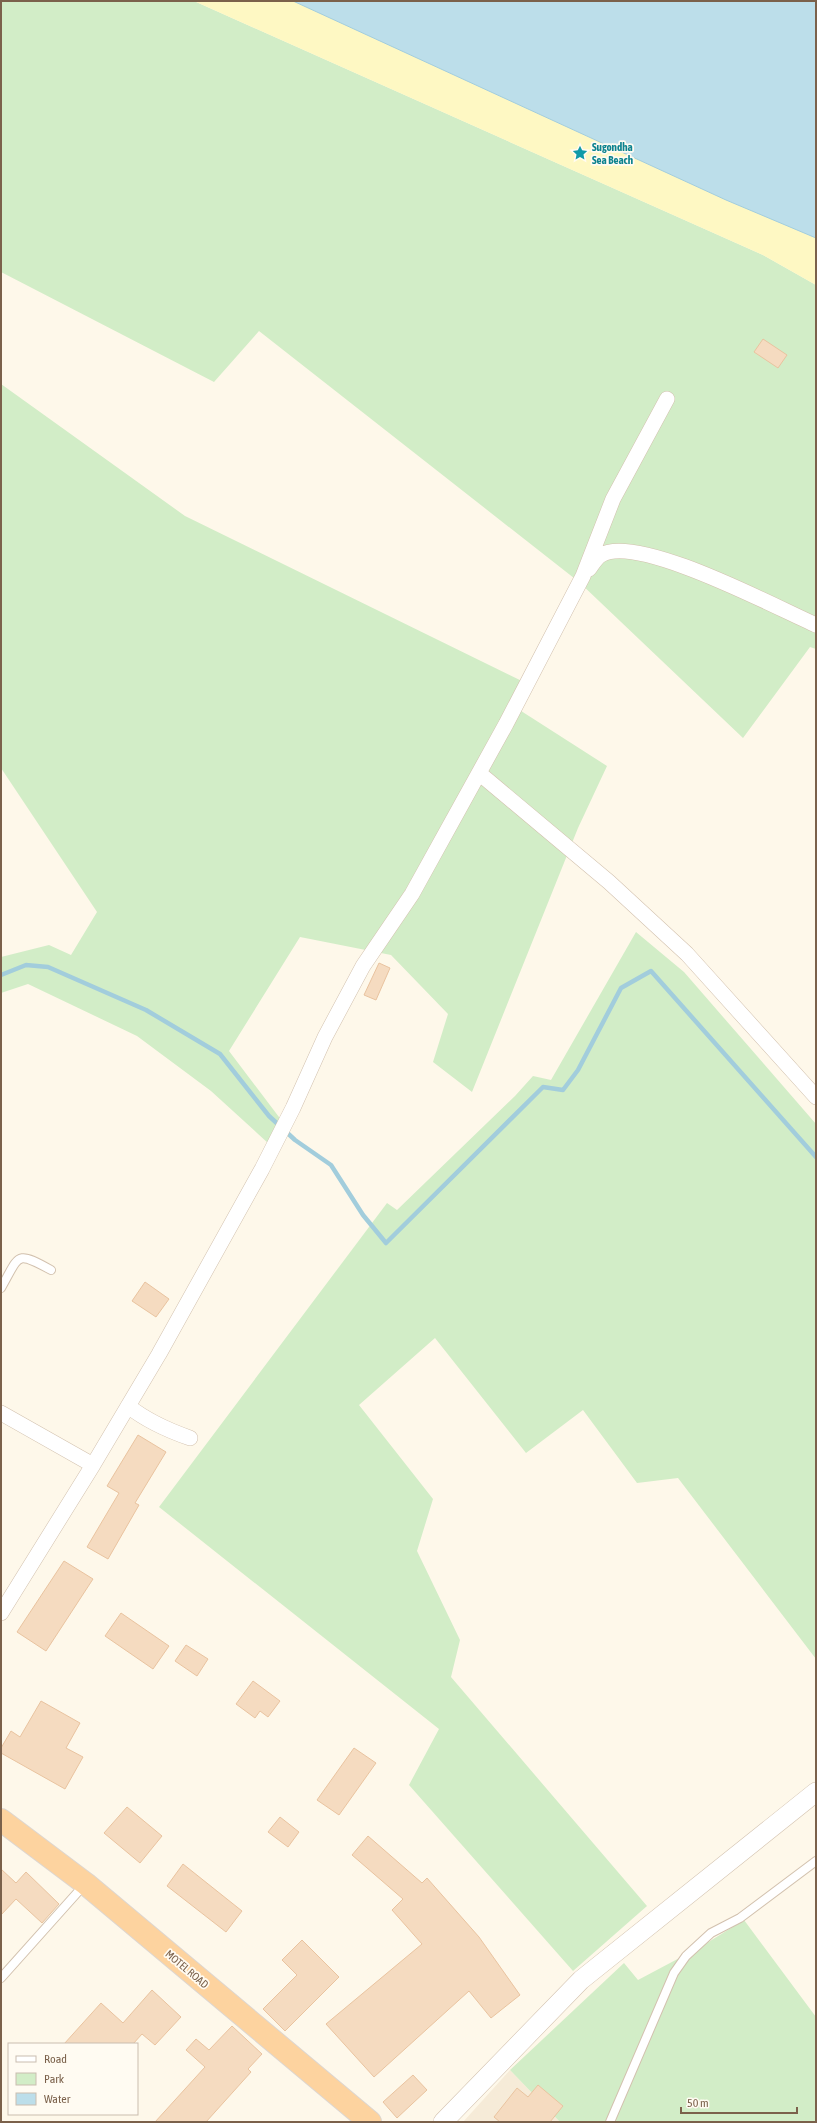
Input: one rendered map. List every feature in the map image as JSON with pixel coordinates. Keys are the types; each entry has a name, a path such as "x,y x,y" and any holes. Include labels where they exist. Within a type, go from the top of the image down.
{"highway":[{"name":"MOTEL ROAD","path":"1,1820 86,1884 370,2122"}],"street":[{"path":"1,1613 128,1406 262,1169 293,1108 325,1037 363,966 412,894 479,773 583,576 613,499 667,399"},
{"path":"583,576 600,555 612,552 644,553 702,573 816,625"},
{"path":"479,773 609,882 687,954 816,1097"},
{"path":"128,1406 142,1417 166,1430 190,1438"},
{"path":"1,1413 93,1464"},
{"path":"443,2122 581,1980 816,1792"}],"lane":[{"path":"1,1288 16,1262 21,1257 27,1256 51,1270"},
{"path":"610,2122 674,1973 686,1956 711,1933 740,1918 816,1861"},
{"path":"1,1978 86,1884"}],"shaded area":[{"path":"510,2070 560,2122 463,2122"}],"green space":[{"path":"1,1 194,1 763,255 816,285 816,649 810,647 743,738 579,582 259,331 214,382 1,272"},
{"path":"1,384 185,516 528,684 518,709 607,766 578,828 472,1092 433,1062 448,1014 391,955 300,937 229,1051 282,1121 269,1144 211,1091 137,1036 28,984 1,993 1,957 49,945 71,955 97,912 1,768"},
{"path":"636,932 684,972 816,1124 816,1659 678,1478 637,1483 583,1410 526,1453 435,1338 359,1405 433,1499 417,1551 460,1640 451,1677 647,1906 573,1971 409,1785 439,1729 159,1507 387,1203 397,1210 515,1096 533,1076 551,1080"},
{"path":"744,1920 816,2017 816,2122 560,2122 510,2070 624,1963 638,1980 702,1946"}],"sand":[{"name":"Sugondha Sea Beach","path":"194,1 293,1 726,200 816,238 816,285 763,255"}],"water":[{"path":"293,1 816,1 816,238 726,200"}],"building":[{"path":"763,339 787,355 778,368 754,352"},
{"path":"379,963 390,968 376,1000 364,995"},
{"path":"145,1282 169,1299 156,1317 132,1301"},
{"path":"138,1435 166,1452 135,1503 139,1505 108,1559 87,1547 119,1493 107,1486"},
{"path":"64,1561 93,1579 46,1651 17,1632"},
{"path":"121,1613 169,1646 153,1669 105,1636"},
{"path":"186,1645 208,1659 197,1676 175,1661"},
{"path":"253,1681 280,1701 268,1717 260,1711 255,1718 236,1704"},
{"path":"41,1701 80,1723 66,1748 83,1757 65,1789 1,1753 1,1748 11,1731 20,1737"},
{"path":"354,1748 376,1763 339,1815 317,1800"},
{"path":"127,1807 162,1836 140,1863 104,1833"},
{"path":"280,1817 299,1832 288,1847 268,1832"},
{"path":"368,1836 422,1883 427,1878 479,1937 520,1995 491,2018 469,1991 374,2077 326,2024 422,1944 392,1910 403,1899 352,1855"},
{"path":"183,1864 242,1911 226,1932 167,1886"},
{"path":"1,1869 16,1883 26,1872 59,1904 42,1923 16,1899 1,1915"},
{"path":"302,1940 339,1977 285,2031 263,2009 297,1975 282,1960"},
{"path":"152,1990 181,2017 155,2045 142,2034 134,2043 65,2043 101,2003 123,2023"},
{"path":"232,2026 262,2054 248,2069 251,2072 206,2122 155,2122 205,2067 186,2050 196,2039 209,2050"},
{"path":"413,2075 427,2090 397,2118 383,2102"},
{"path":"538,2085 563,2106 550,2122 500,2122 494,2117 517,2088 528,2097"}],"waterway":[{"path":"1,975 26,965 48,967 146,1010 220,1054 269,1116 295,1140 331,1165 363,1215 386,1243 543,1087 563,1090 578,1070 621,988 651,971 816,1157"}],"place":[{"name":"Sugondha Sea Beach","path":"580,153"}]}
